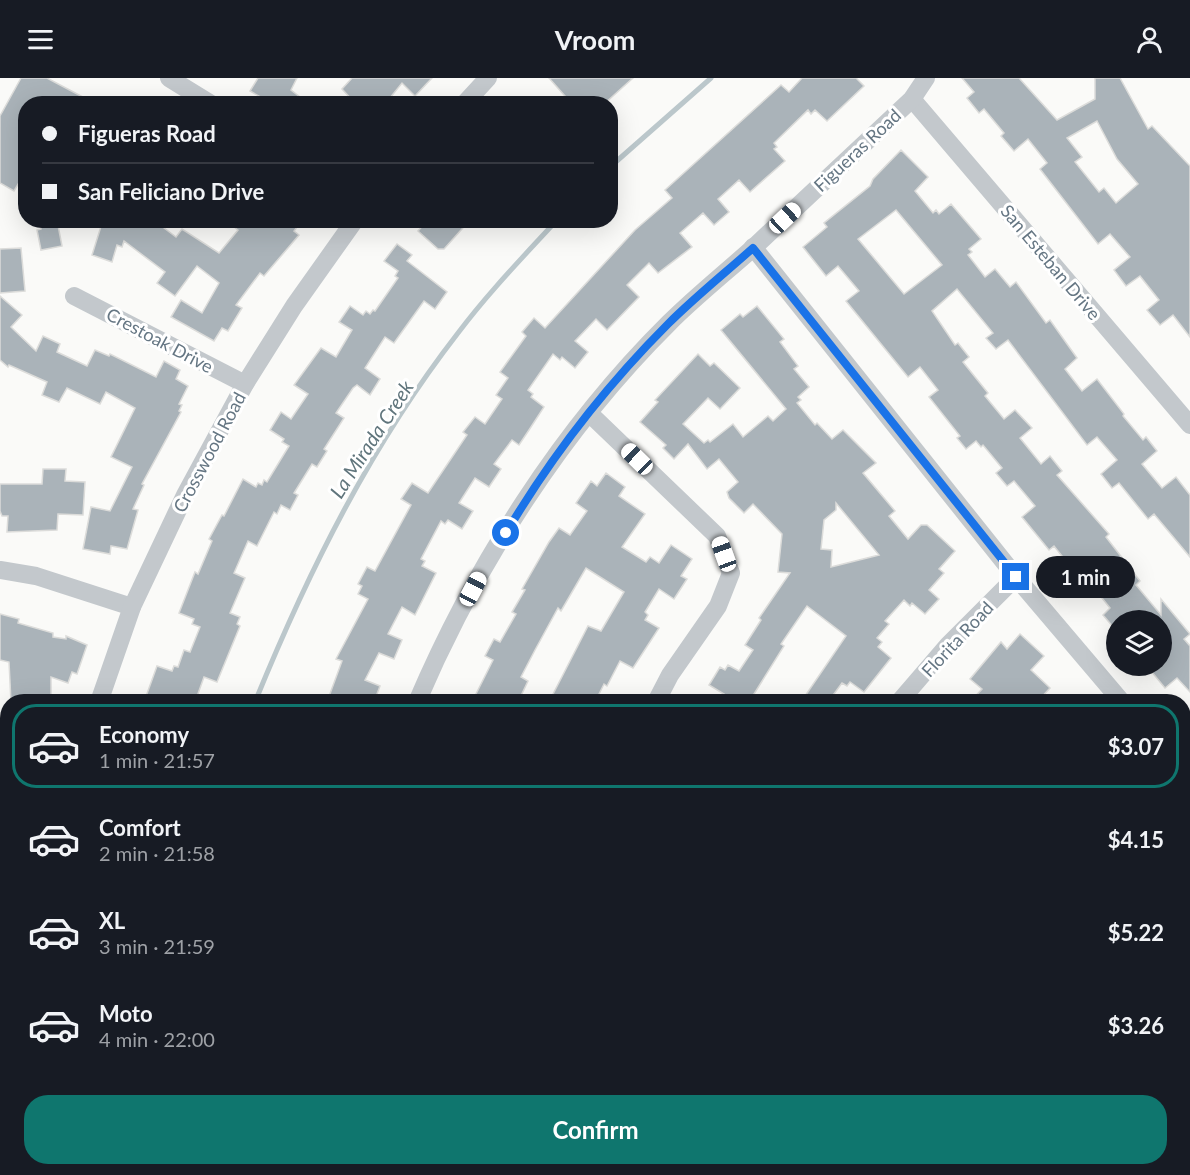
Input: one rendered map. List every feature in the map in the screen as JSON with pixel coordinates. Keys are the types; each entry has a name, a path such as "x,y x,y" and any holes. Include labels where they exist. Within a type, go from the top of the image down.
{"street":[{"path":"168,78 200,85"},
{"path":"471,96 488,78"},
{"name":"Figueras Road","path":"420,694 436,657 482,572 530,493 589,413 668,324 912,99 926,78"},
{"name":"San Esteban Drive","path":"912,99 1190,425"},
{"name":"Crosswood Road","path":"102,694 132,607 185,495 245,384 294,306 349,228"},
{"path":"753,248 1016,577 1115,694"},
{"name":"Crestoak Drive","path":"74,296 245,384"},
{"path":"589,413 717,536 731,573 718,606 670,675 660,694"},
{"path":"0,570 36,576 132,607"},
{"name":"Florita Road","path":"906,694 948,645 1016,577"}],"building":[{"path":"21,78 47,78 81,96 18,96 18,184 14,191 0,183 0,116"},
{"path":"258,78 297,78 291,90 299,96 259,96 250,91"},
{"path":"352,78 432,78 415,96 402,83 391,96 349,96 342,89"},
{"path":"549,78 633,78 613,96 565,96"},
{"path":"802,78 856,78 864,86 827,121 815,110 811,114 808,110 774,143 777,147 774,149 785,161 750,192 739,180 718,199 729,212 714,225 703,213 680,233 692,247 658,273 649,263 627,285 639,297 607,330 596,319 575,341 588,352 575,368 562,357 560,360 553,354 528,390 533,394 531,397 544,407 519,445 512,440 494,464 501,469 489,487 475,478 459,503 473,511 462,529 448,520 445,524 441,521 421,559 425,561 422,566 436,573 415,615 402,607 388,634 402,640 394,659 379,653 365,680 380,686 377,694 330,694 342,661 336,659 368,599 358,594 362,586 358,584 367,567 375,571 411,505 401,499 412,483 428,493 467,435 463,432 475,417 485,424 502,399 496,395 508,378 500,372 526,336 522,332 534,318 545,328 635,230 672,198 665,190 781,85 789,92"},
{"path":"962,78 1019,78 1057,120 1095,99 1095,78 1120,78 1148,129 1152,126 1190,166 1190,337 1173,315 1160,325 1147,310 1159,300 1140,276 1126,286 1114,270 1130,257 1110,234 1098,244 1040,169 1047,163 1028,139 1014,151 1001,136 1004,133 984,109 979,113 967,98 974,92","holes":["1097,121 1117,159 1138,184 1116,203 1104,188 1099,192 1075,162 1082,157 1067,138"]},
{"path":"901,150 928,177 915,191 933,213 936,210 939,214 951,204 981,239 969,249 972,252 968,255 985,277 995,269 1010,287 1016,282 1046,323 1050,320 1077,358 1065,369 1082,391 1097,379 1143,440 1146,437 1157,451 1142,464 1162,488 1176,477 1190,495 1190,557 1154,514 1148,519 1119,483 1112,488 1101,474 1117,460 1097,437 1087,445 1008,340 996,349 986,338 993,333 957,289 932,311 955,345 958,343 969,357 963,362 988,393 985,396 1004,419 1015,410 1032,428 1020,438 1041,464 1050,456 1062,471 1057,475 1109,534 1106,537 1140,581 1136,585 1157,610 1108,610 1110,608 1074,563 1070,566 1054,546 1049,550 1022,517 1035,506 1014,481 1007,486 996,473 1002,468 983,445 981,447 976,441 966,449 957,438 960,436 929,397 938,390 920,367 908,377 846,301 859,291 838,266 826,276 803,247 827,227 824,223 870,186 873,179","holes":["896,210 942,265 904,294 858,239"]},
{"path":"59,228 62,246 41,250 37,230"},
{"path":"100,228 164,228 176,237 182,229 219,253 238,230 235,228 296,228 294,231 299,235 264,276 260,273 236,305 242,308 228,331 222,328 214,341 171,317 181,300 202,313 219,283 197,266 175,296 157,283 165,272 124,241 122,247 117,245 112,262 92,255"},
{"path":"421,228 463,228 444,249 438,249 418,231"},
{"path":"397,244 412,255 407,261 447,292 435,309 424,301 394,343 385,337 365,368 380,379 370,395 357,385 353,388 336,413 344,418 324,449 327,451 317,467 312,464 294,493 298,495 290,510 281,505 277,514 274,512 257,546 248,541 234,573 245,578 230,613 240,617 237,624 240,626 217,682 204,677 198,694 147,694 157,666 172,671 174,666 178,667 184,650 190,652 200,627 192,624 194,619 179,613 195,572 198,574 212,541 209,539 222,515 224,516 243,479 256,487 258,483 262,485 264,480 267,482 289,446 282,442 284,439 270,430 281,412 291,419 308,394 294,385 321,348 336,357 352,330 339,322 350,306 363,315 366,311 370,314 373,310 375,311 398,278 395,276 398,271 384,261"},
{"path":"21,248 25,291 0,293 0,249"},
{"path":"0,296 22,315 11,327 36,351 43,336 60,344 57,352 87,366 95,350 109,356 110,354 156,377 164,361 180,370 176,379 188,386 179,404 182,405 179,411 181,412 142,484 144,485 133,509 138,510 127,549 111,546 110,554 83,549 91,507 110,511 132,467 111,457 135,408 106,392 100,404 67,388 59,402 42,395 47,382 9,365 8,367 0,360"},
{"path":"757,306 784,339 780,342 798,366 794,369 809,387 798,397 801,400 797,403 815,425 817,423 832,439 843,430 876,463 863,473 895,511 889,516 908,539 921,525 927,525 955,551 939,569 944,573 929,590 939,599 925,614 912,603 910,606 904,600 885,621 889,624 877,638 882,642 878,647 891,658 864,692 850,682 847,686 842,683 834,694 806,694 846,636 807,606 781,644 784,646 754,694 724,694 709,685 720,667 725,670 728,665 739,671 753,650 745,645 761,620 759,618 790,573 778,572 782,534 753,504 744,513 729,498 727,492 738,482 719,459 707,469 688,444 674,459 663,448 666,445 640,422 658,402 655,400 698,354 710,366 714,363 740,388 720,409 708,398 683,424 704,443 708,440 710,442 733,424 743,437 768,416 773,421 786,409 721,330 740,314 743,317","holes":["836,503 879,555 831,567 832,550 821,549 824,520 836,510"]},
{"path":"43,469 66,469 65,481 85,482 83,515 58,514 57,530 7,532 8,516 2,516 0,511 0,484 42,484"},
{"path":"606,473 625,487 619,496 645,514 622,547 646,562 650,557 659,563 671,545 692,559 681,576 687,579 674,599 659,589 645,612 648,615 645,620 659,628 633,668 620,661 607,686 604,684 599,694 553,694 588,626 601,631 624,592 586,568 561,611 558,608 521,677 528,681 522,694 476,694 493,660 485,656 494,639 500,642 516,614 512,612 525,590 522,589 549,542 559,528 570,535 587,511 576,503 591,481 597,486"},
{"path":"1161,599 1170,610 1161,610"},
{"path":"1172,612 1190,634 1184,639 1190,646 1190,692 1177,678 1165,688 1155,676 1172,676"},
{"path":"0,614 19,619 18,623 53,633 53,637 66,639 66,636 87,645 77,674 72,672 68,683 51,677 51,694 11,694 9,662 0,660"},
{"path":"1020,634 1044,656 1031,670 1050,688 1044,694 977,694 982,689 970,679 1001,642 1007,649"}],"waterway":[{"name":"La Mirada Creek","path":"618,160 711,78"},
{"name":"La Mirada Creek","path":"258,694 320,558 344,511 397,420 469,318 550,228"}],"route":[{"path":"506,533 530,493 589,413 668,324 753,248 1016,577"}]}
